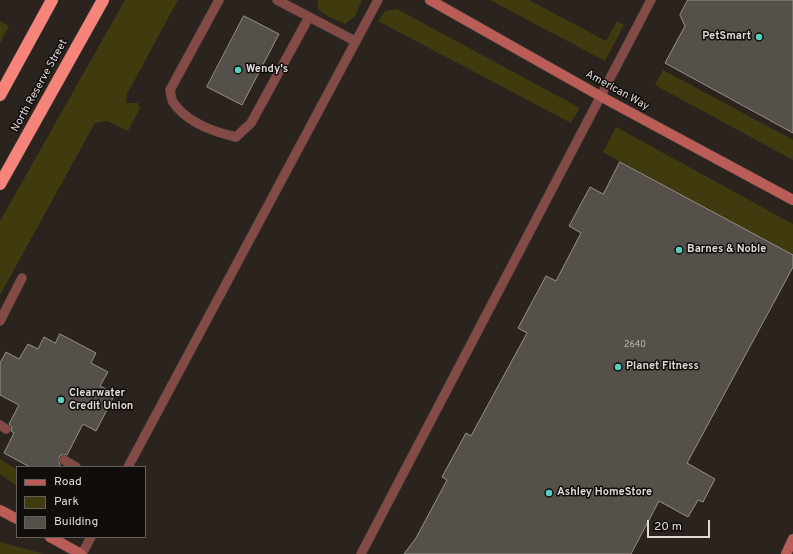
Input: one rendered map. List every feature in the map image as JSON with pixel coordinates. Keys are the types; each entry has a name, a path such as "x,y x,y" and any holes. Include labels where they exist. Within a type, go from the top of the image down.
{"highway":[{"path":"0,96 52,0"},
{"name":"North Reserve Street","path":"0,184 103,0"}],"street":[{"name":"American Way","path":"430,0 600,96 793,200"},
{"path":"0,510 16,518"},
{"path":"52,538 81,554"},
{"path":"786,554 793,539"}],"lane":[{"path":"219,0 170,90 172,101 188,117 214,132 236,137 251,123 309,17"},
{"path":"277,0 355,41"},
{"path":"129,466 378,0"},
{"path":"361,554 651,0"},
{"path":"0,321 22,278"},
{"path":"64,460 74,466"},
{"path":"81,554 90,538"}],"green space":[{"path":"125,0 178,0 127,94 126,103 138,103 140,108 128,131 107,121 95,123 0,295 0,221"},
{"path":"318,0 362,0 355,16 345,24 329,17 318,9"},
{"path":"490,0 529,0 606,41 617,21 624,25 605,61"},
{"path":"397,9 580,108 571,123 378,21 385,11"},
{"path":"0,21 9,26 0,43"},
{"path":"663,70 793,140 793,160 655,85"},
{"path":"616,127 793,224 793,255 603,152"},
{"path":"0,459 16,469 16,485 0,474"},
{"path":"0,542 44,554 0,554"}],"building":[{"path":"688,0 793,0 793,133 665,63 685,26 680,15"},
{"name":"Wendy's","path":"244,16 279,34 242,105 207,87"},
{"path":"620,162 793,255 793,267 687,463 715,479 703,502 698,500 688,517 659,501 631,554 404,554 416,538 447,480 442,477 466,433 471,436 527,333 518,328 546,276 556,281 581,233 569,226 590,187 603,194"},
{"name":"Clearwater Credit Union","path":"60,334 96,353 91,363 108,372 100,386 115,394 96,431 83,424 67,455 61,455 59,457 60,466 28,466 4,453 14,433 11,431 12,427 9,424 19,405 0,395 0,363 6,352 19,359 28,344 38,349 44,337 55,343"}],"place":[{"name":"PetSmart","path":"759,37"},
{"name":"Wendy's","path":"238,70"},
{"name":"Barnes & Noble","path":"679,250"},
{"name":"Planet Fitness","path":"618,367"},
{"name":"Clearwater Credit Union","path":"61,400"},
{"name":"Ashley HomeStore","path":"549,493"}]}
